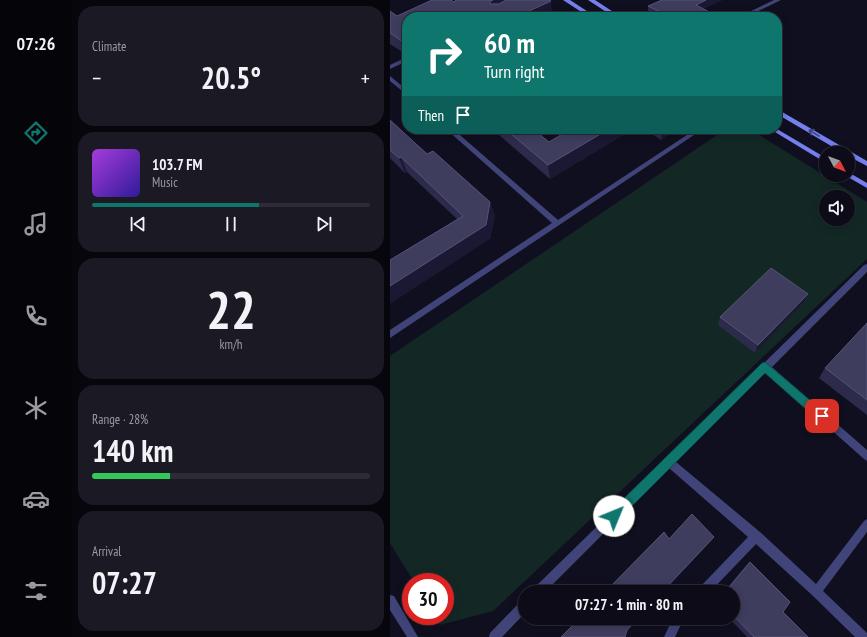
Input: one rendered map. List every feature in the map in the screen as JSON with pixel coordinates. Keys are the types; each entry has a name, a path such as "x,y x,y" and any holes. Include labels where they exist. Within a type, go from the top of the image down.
{"main road":[{"path":"566,0 585,12"},
{"path":"591,0 610,12"},
{"path":"782,114 836,146"},
{"path":"781,134 819,157"},
{"path":"855,157 867,164"},
{"path":"855,178 867,186"}],"street":[{"path":"753,12 778,0"},
{"path":"390,67 402,61"},
{"path":"390,78 402,89"},
{"path":"454,134 557,223"},
{"path":"390,334 692,134"},
{"path":"545,585 765,366 867,267"},
{"path":"765,366 867,456"},
{"path":"668,462 756,536 817,591 863,637"},
{"path":"817,591 867,524"},
{"path":"710,585 756,536"},
{"path":"390,600 413,637"},
{"path":"497,636 518,614"},
{"path":"669,637 675,625"}],"green space":[{"path":"719,134 758,134 819,172 819,182 835,182 848,190 819,190 819,226 855,226 855,195 867,202 867,259 521,585 518,585 518,587 493,611 454,621 454,573 408,573 390,543 390,356"}],"building":[{"path":"432,0 451,0 454,2 456,0 493,0 490,1 490,4 499,4 506,0 551,1 527,12 406,12"},
{"path":"662,0 706,0 696,5 709,12 660,12 648,6"},
{"path":"390,11 397,16 402,14 402,41 390,33"},
{"path":"390,120 402,131 402,134 405,134 427,154 433,151 490,202 486,225 390,286 390,260 463,216 401,157 399,158 390,150"},
{"path":"511,134 539,134 549,142 563,134 601,134 548,165"},
{"path":"771,268 808,294 758,345 720,317"},
{"path":"867,323 867,400 825,368"},
{"path":"692,514 714,537 669,585 612,585 664,532 669,539"},
{"path":"750,562 790,602 783,612 808,637 754,637 740,622 740,585 731,585"},
{"path":"573,625 632,625 627,630 625,637 561,637"}],"route":[{"path":"614,516 765,366 822,416"}]}
